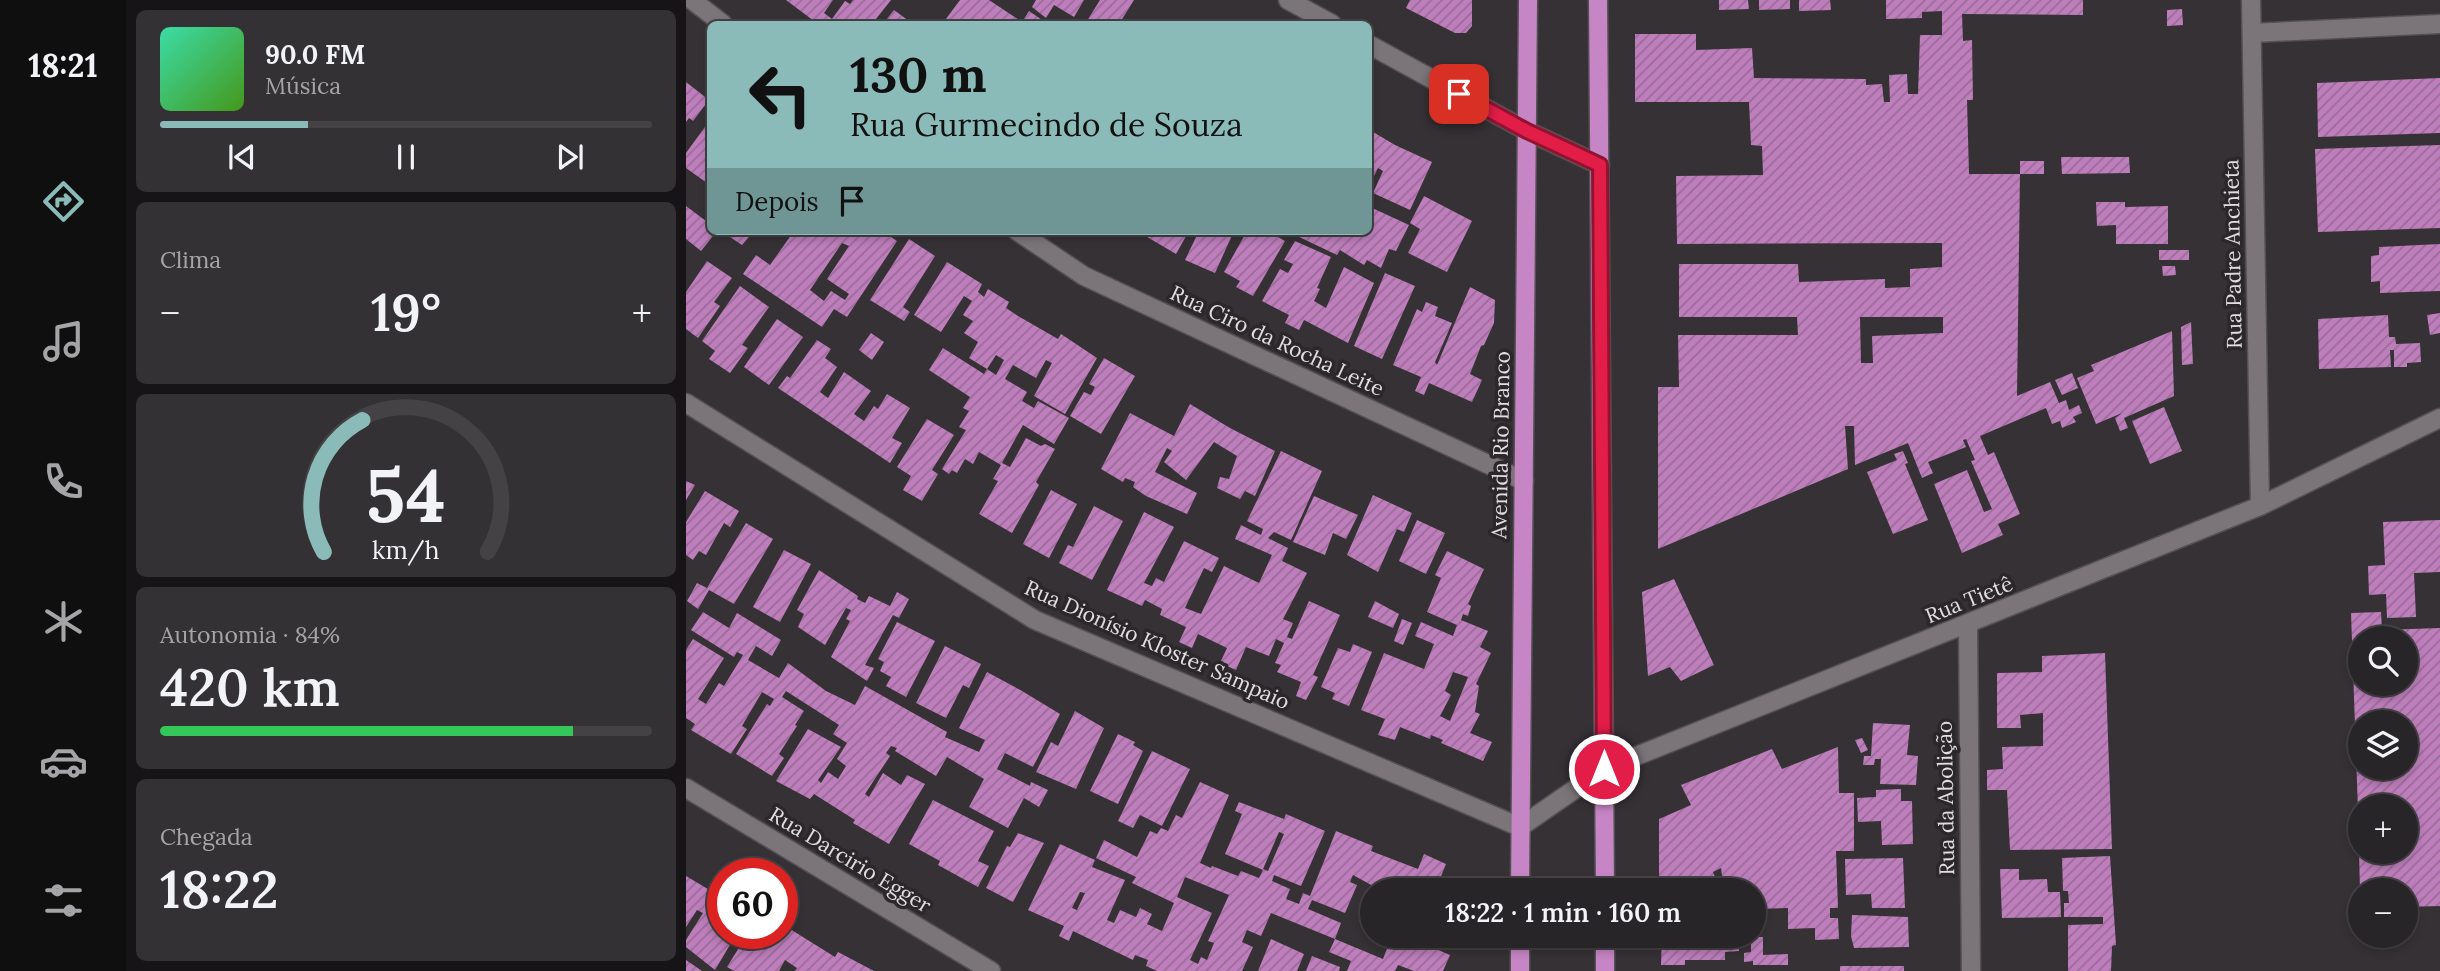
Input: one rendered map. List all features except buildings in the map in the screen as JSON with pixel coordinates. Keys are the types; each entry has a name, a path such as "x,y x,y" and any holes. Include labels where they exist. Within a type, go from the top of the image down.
{"main road":[{"name":"Avenida Rio Branco","path":"1520,878 1528,0"},
{"path":"1598,0 1605,878"},
{"path":"1520,948 1520,971"},
{"path":"1605,948 1605,971"}],"street":[{"path":"692,0 719,21"},
{"path":"1288,0 1326,21"},
{"name":"Rua Padre Anchieta","path":"2251,0 2260,506"},
{"path":"2252,33 2440,24"},
{"path":"1372,46 1527,131 1600,165"},
{"name":"Rua Ciro da Rocha Leite","path":"1023,235 1084,276 1524,481"},
{"name":"Rua Dionísio Kloster Sampaio","path":"686,403 1035,620 1520,827"},
{"name":"Rua Tietê","path":"1520,827 1604,769 2260,506 2440,418"},
{"name":"Rua da Abolição","path":"1968,625 1971,971"},
{"name":"Rua Darcirio Egger","path":"686,788 991,971"}],"route":[{"path":"1459,94 1527,131 1600,165 1604,769"}]}
